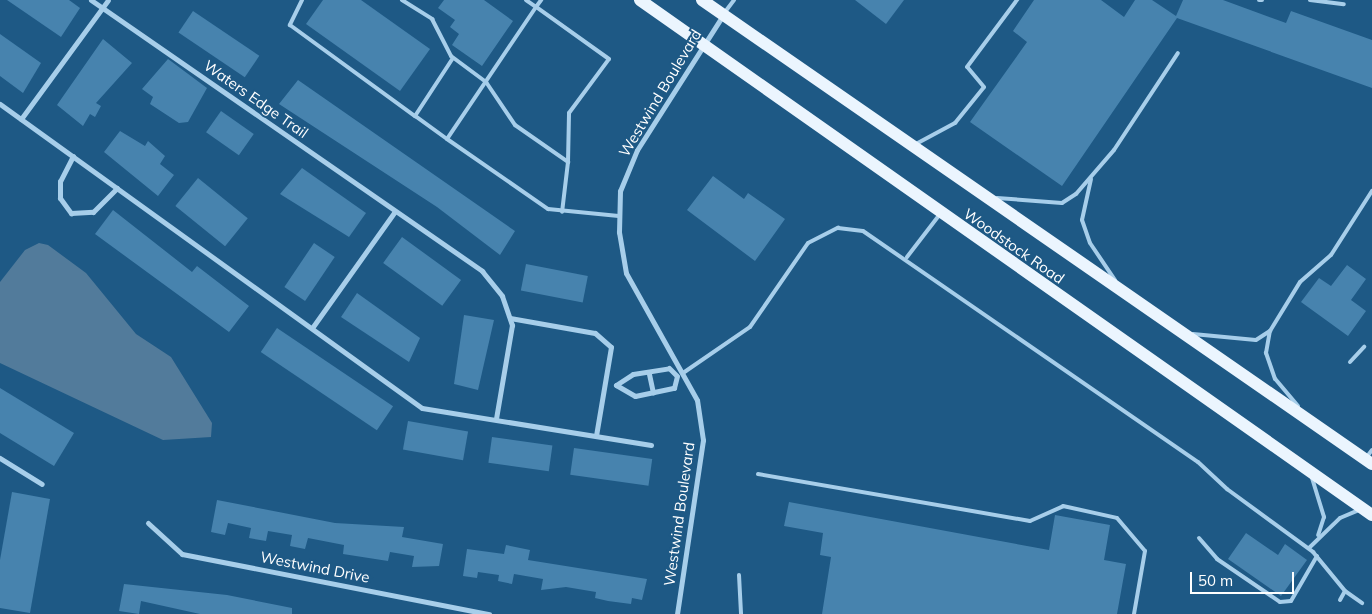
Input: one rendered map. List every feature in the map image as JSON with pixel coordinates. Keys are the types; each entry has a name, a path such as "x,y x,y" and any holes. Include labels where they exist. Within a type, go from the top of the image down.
{"main road":[{"name":"Woodstock Road","path":"640,0 940,214 1367,512"},
{"name":"Woodstock Road","path":"702,0 1309,420 1370,458"}],"street":[{"name":"Waters Edge Trail","path":"91,0 482,271 502,296 510,318 496,419"},
{"path":"21,119 108,0"},
{"name":"Westwind Boulevard","path":"677,614 703,440 697,400 626,273 619,216 620,192 637,150 702,45 723,15"},
{"path":"0,104 422,408 651,445"},
{"path":"73,156 60,181 60,198 71,213 93,212 117,188"},
{"path":"312,328 395,211"},
{"path":"510,318 595,333 611,346 596,436"},
{"path":"616,385 625,376 649,374 669,368 677,376"},
{"path":"605,384 616,385 628,396 653,393 674,388 677,376 683,373"},
{"path":"649,374 653,393"},
{"path":"0,458 42,484"},
{"name":"Westwind Drive","path":"148,523 182,554 489,614"}],"lane":[{"path":"302,0 290,25 447,139 548,209 562,212 619,216"},
{"path":"402,0 409,2 432,20 453,58 486,82 515,125 568,162"},
{"path":"526,0 609,59 569,113 568,162 562,212"},
{"path":"447,139 541,0"},
{"path":"723,15 734,0"},
{"path":"912,146 956,123 984,87 968,67 1017,0"},
{"path":"1310,0 1344,4"},
{"path":"987,198 1062,203 1091,178 1178,54"},
{"path":"415,116 453,58"},
{"path":"1091,178 1082,220 1090,243 1121,290"},
{"path":"1309,420 1275,379 1266,354 1270,331 1300,282 1336,248 1372,191"},
{"path":"907,257 940,214"},
{"path":"683,373 750,327 808,243 821,233 844,228 863,231 907,257 1198,462 1227,489 1309,548 1344,591 1362,603"},
{"path":"1183,333 1256,340 1270,331"},
{"path":"1350,362 1364,347"},
{"path":"1309,548 1318,535 1324,517 1322,500 1310,472"},
{"path":"758,474 1030,521 1063,506 1117,518 1145,551 1134,614"},
{"path":"1318,535 1340,518 1367,512"},
{"path":"1199,538 1217,559 1280,602 1291,601 1317,556"},
{"path":"739,575 741,614"},
{"path":"1340,600 1344,591"}],"water":[{"path":"39,243 48,245 86,273 136,334 171,357 212,423 211,437 163,440 0,363 0,282 25,250"}],"building":[{"path":"7,0 69,0 80,8 61,37"},
{"path":"323,0 361,0 430,49 400,91 306,24"},
{"path":"444,0 484,0 513,21 482,66 452,45 459,34 450,27 455,20 438,8"},
{"path":"855,0 904,0 886,24"},
{"path":"1034,0 1101,0 1124,17 1135,0 1152,0 1176,16 1183,0 1223,0 1286,23 1291,11 1372,40 1372,88 1177,18 1062,186 970,122 1027,42 1013,31"},
{"path":"193,11 259,56 245,77 178,33"},
{"path":"0,34 41,63 23,93 0,76"},
{"path":"103,39 132,63 96,103 101,106 95,117 90,114 83,126 57,105"},
{"path":"168,59 207,88 188,122 179,123 150,104 153,97 142,89"},
{"path":"298,80 515,231 500,255 437,207 279,104"},
{"path":"221,111 254,134 239,155 206,132"},
{"path":"120,131 145,146 148,141 165,156 160,164 174,175 158,196 104,152"},
{"path":"302,168 366,213 349,237 280,194"},
{"path":"713,176 744,199 748,193 785,219 755,261 687,210"},
{"path":"198,178 248,218 225,246 175,206"},
{"path":"113,210 192,272 197,266 249,306 229,332 95,234"},
{"path":"402,237 461,280 442,306 383,263"},
{"path":"314,243 335,257 305,301 284,287"},
{"path":"526,264 588,276 583,303 521,291"},
{"path":"1347,265 1366,279 1351,300 1366,311 1348,336 1301,302 1319,278 1331,286"},
{"path":"357,293 420,338 409,362 341,317"},
{"path":"464,315 494,320 478,390 454,384"},
{"path":"277,328 393,406 377,430 261,352"},
{"path":"0,388 74,433 54,466 0,433"},
{"path":"408,421 468,432 463,460 403,450"},
{"path":"492,437 552,445 549,471 488,463"},
{"path":"574,448 652,459 648,486 570,475"},
{"path":"12,492 50,499 30,613 0,608 0,560"},
{"path":"217,500 335,523 404,527 402,537 443,544 439,566 412,567 414,556 390,552 388,561 343,554 344,545 308,538 305,549 290,546 292,535 268,531 266,541 249,538 251,528 228,523 225,535 211,532"},
{"path":"789,502 1049,550 1055,515 1110,525 1104,560 1126,564 1117,614 822,614 831,557 820,555 823,533 784,526"},
{"path":"1246,533 1278,555 1285,544 1307,560 1281,596 1228,559"},
{"path":"506,545 530,550 528,560 647,579 642,600 632,598 631,604 608,601 595,598 596,592 566,587 541,590 543,579 514,574 512,584 498,581 499,575 478,572 477,578 463,576 467,549 504,554"},
{"path":"124,584 227,595 292,608 292,614 200,614 141,601 139,614 119,611"}]}
